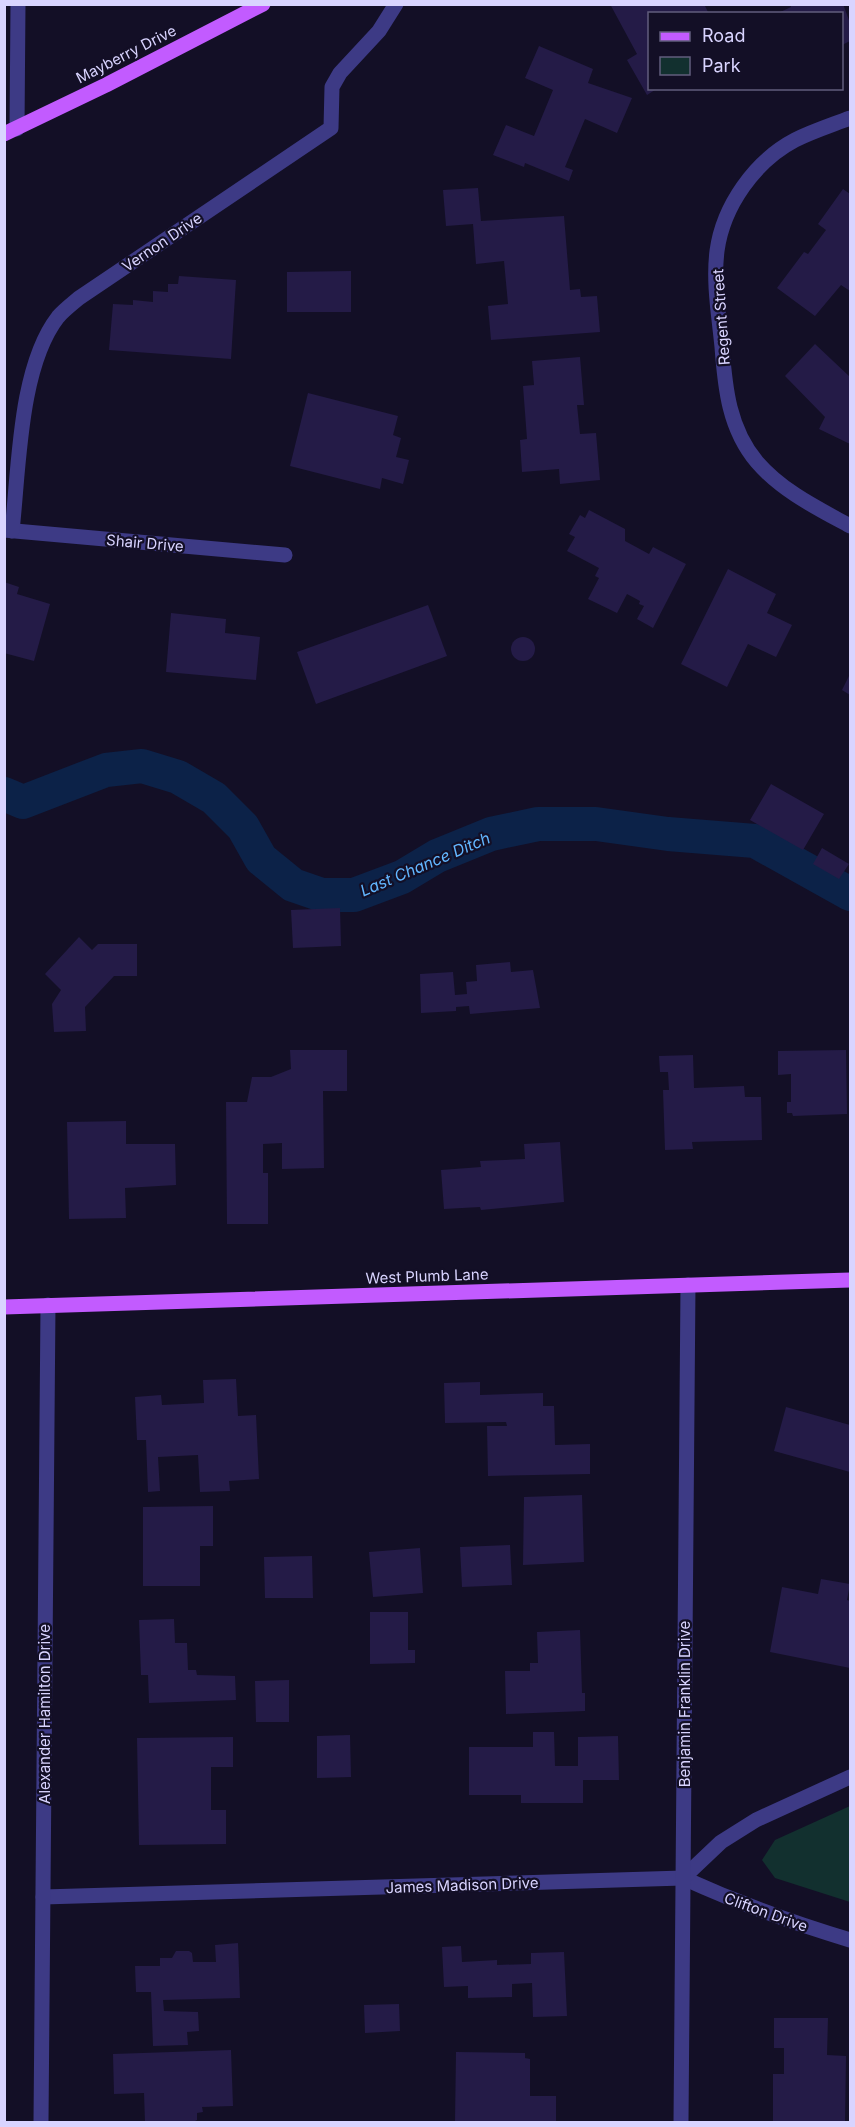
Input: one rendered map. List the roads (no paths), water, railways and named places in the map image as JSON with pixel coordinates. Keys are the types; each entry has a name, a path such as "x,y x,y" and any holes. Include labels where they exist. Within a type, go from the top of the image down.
{"main road":[{"name":"Mayberry Drive","path":"11,131 262,4"},
{"name":"West Plumb Lane","path":"4,1307 850,1280"}],"street":[{"path":"11,131 18,4"},
{"name":"Vernon Drive","path":"8,531 29,390 36,360 59,316 79,298 331,128 332,87 340,73 379,31 396,4"},
{"name":"Regent Street","path":"850,118 795,140 766,160 744,184 727,215 717,251 716,283 726,396 737,431 756,461 780,485 850,526"},
{"name":"Shair Drive","path":"8,531 285,555"},
{"name":"Benjamin Franklin Drive","path":"681,2122 688,1285"},
{"name":"Alexander Hamilton Drive","path":"41,2122 48,1305"},
{"path":"683,1878 722,1842 748,1826 850,1777"},
{"name":"James Madison Drive","path":"43,1897 683,1878"},
{"name":"Clifton Drive","path":"683,1878 732,1901 850,1940"}],"waterway":[{"name":"Last Chance Ditch","path":"4,794 23,802 106,770 142,766 178,777 214,798 243,827 261,859 293,885 322,895 354,895 402,877 437,856 491,834 538,824 596,824 668,834 755,841 850,894"}]}
